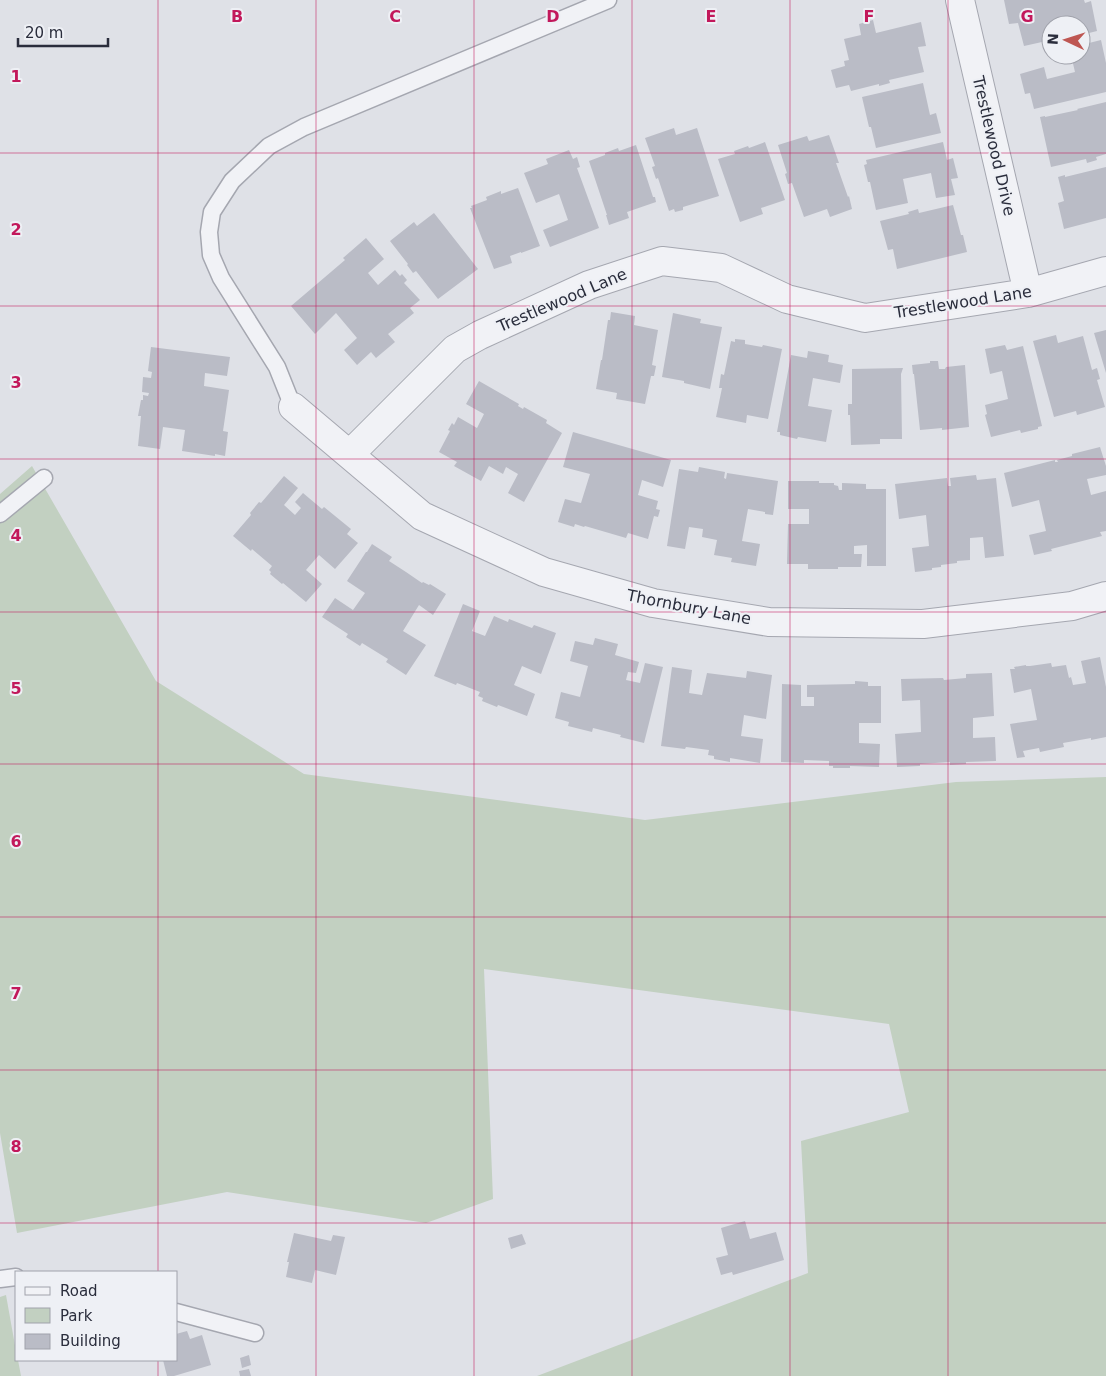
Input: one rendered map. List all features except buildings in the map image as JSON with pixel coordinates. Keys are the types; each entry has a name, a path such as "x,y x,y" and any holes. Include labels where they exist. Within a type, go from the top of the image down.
{"street":[{"name":"Trestlewood Drive","path":"960,0 1028,293"},
{"name":"Trestlewood Lane","path":"350,454 455,350 480,335 589,285 662,261 721,268 787,299 865,318 1028,293 1106,271"},
{"name":"Thornbury Lane","path":"294,407 422,516 544,572 653,603 769,622 922,624 1072,606 1106,596"}],"lane":[{"path":"294,407 277,367 221,278 211,256 209,232 212,212 232,181 269,146 304,127 608,0"},
{"path":"0,514 44,478"},
{"path":"0,1279 15,1277"},
{"path":"178,1313 255,1333"}],"green space":[{"path":"32,466 156,681 304,774 645,820 956,782 1106,777 1106,1376 537,1376 808,1273 801,1141 909,1112 889,1024 484,969 493,1199 426,1223 227,1192 17,1233 0,1133 0,494"},
{"path":"6,1295 15,1345 15,1361 18,1361 21,1376 0,1376 0,1297"}]}
